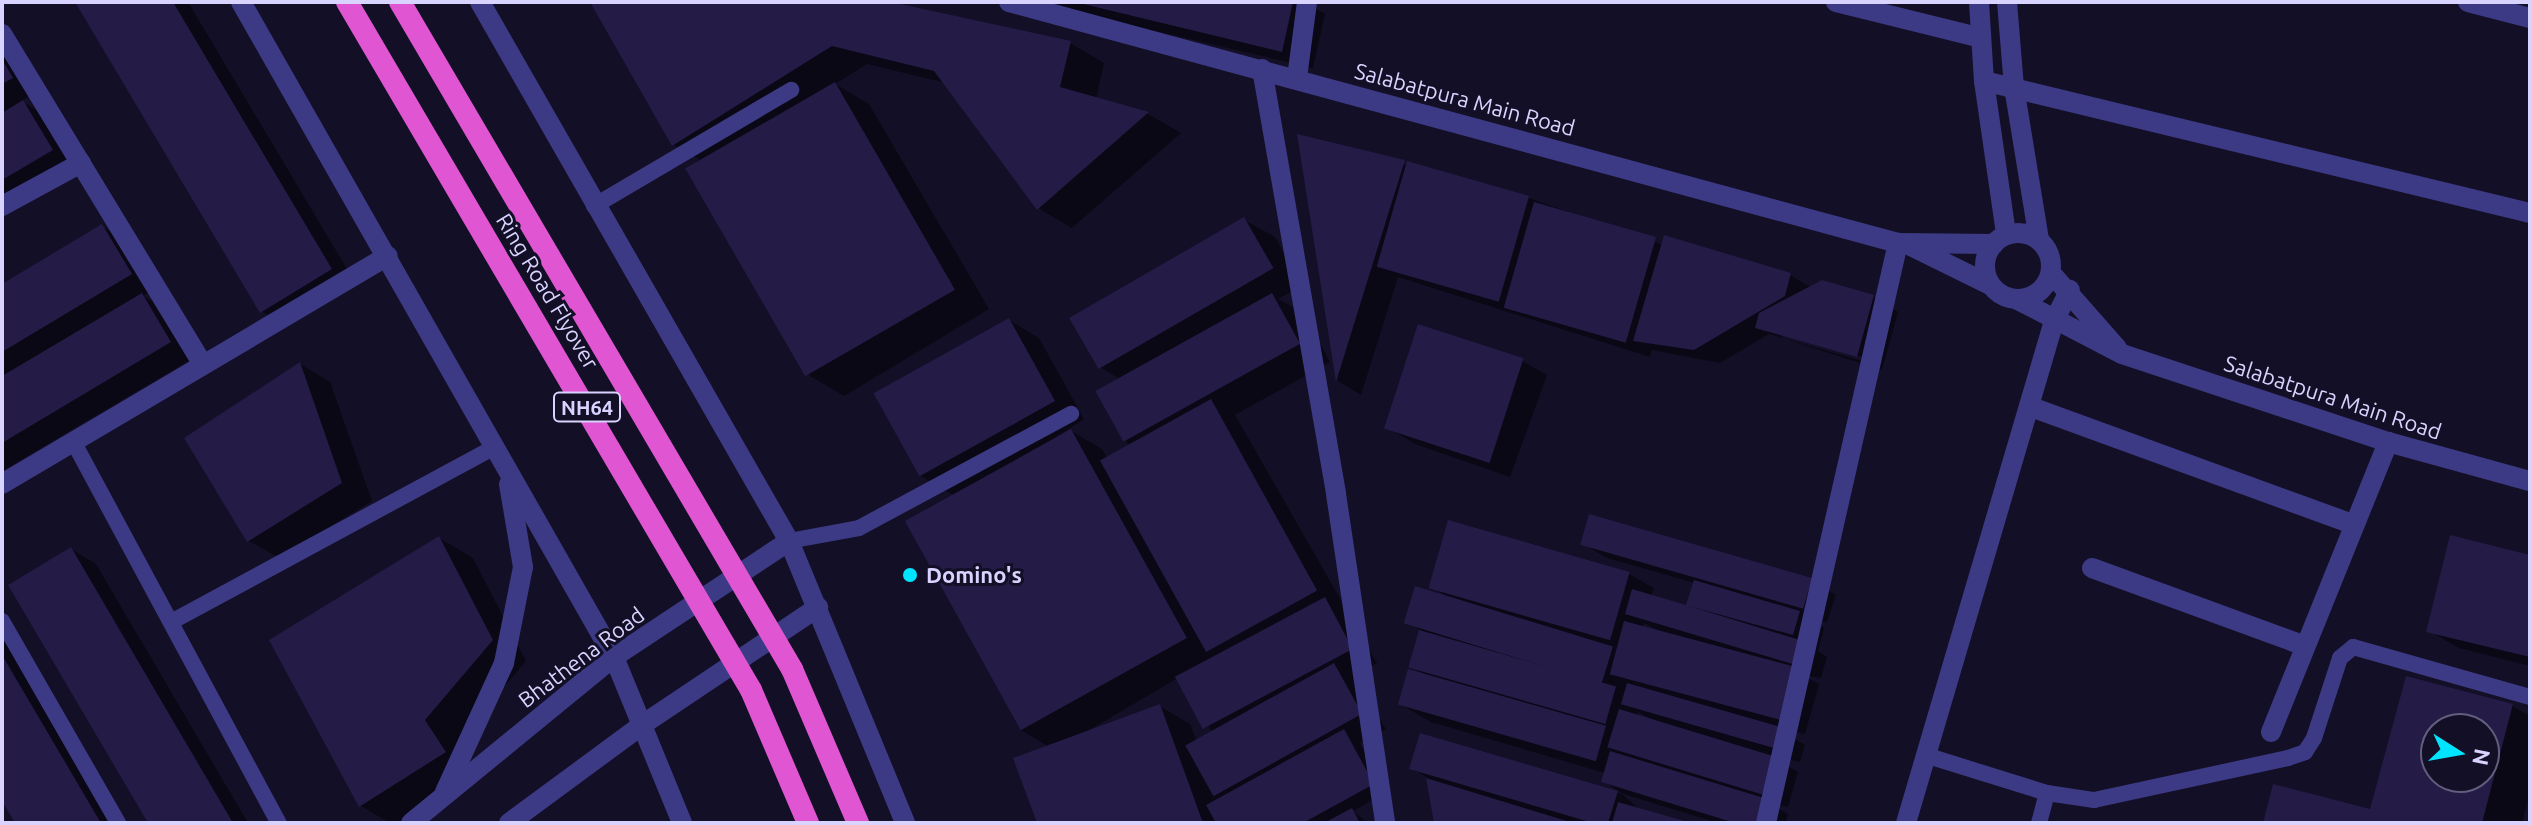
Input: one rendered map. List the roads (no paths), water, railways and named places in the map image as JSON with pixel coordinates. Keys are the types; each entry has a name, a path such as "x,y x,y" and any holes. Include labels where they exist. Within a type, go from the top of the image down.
{"highway":[{"name":"Ring Road Flyover","path":"347,2 743,677 808,823"},
{"name":"Ring Road Flyover","path":"400,2 792,669 858,823"}],"street":[{"path":"241,2 614,657 682,823"},
{"path":"480,2 594,206 789,541 905,823"},
{"name":"Salabatpura Main Road","path":"1009,2 1903,244 1992,286"},
{"path":"1297,78 1307,2"},
{"path":"1836,2 1981,38"},
{"path":"1979,2 2000,239"},
{"path":"2007,2 2014,87 2039,239 2050,254 2051,273 2042,289 2016,299 1992,286 1986,257 2000,239 2023,232 2039,239"},
{"path":"2468,2 2530,18"},
{"path":"2,34 203,364"},
{"path":"1262,69 1336,494 1385,823"},
{"path":"1984,81 2530,213"},
{"path":"2,206 81,163"},
{"name":"Salabatpura Main Road","path":"1903,244 2000,239"},
{"path":"1766,823 1903,244"},
{"path":"2,484 388,256"},
{"path":"2051,273 2070,290 2122,354"},
{"path":"1906,823 2054,321 2070,290"},
{"name":"Salabatpura Main Road","path":"2016,299 2122,354 2388,442 2530,481"},
{"path":"2031,407 2353,524"},
{"path":"2271,732 2388,442"},
{"path":"444,796 504,663 523,567 507,468"},
{"name":"Bhathena Road","path":"411,823 614,657 789,541"},
{"path":"2092,568 2305,646"},
{"path":"509,823 642,725 818,607"}],"lane":[{"path":"594,206 791,90"},
{"path":"789,541 859,528 1071,414"},
{"path":"73,441 279,823"},
{"path":"171,622 494,447"},
{"path":"2,621 118,823"},
{"path":"1925,755 2047,793 2094,800 2305,752 2340,658 2353,647 2530,697"},
{"path":"2039,823 2047,793"}],"place":[{"name":"Domino's","path":"910,575"}]}
